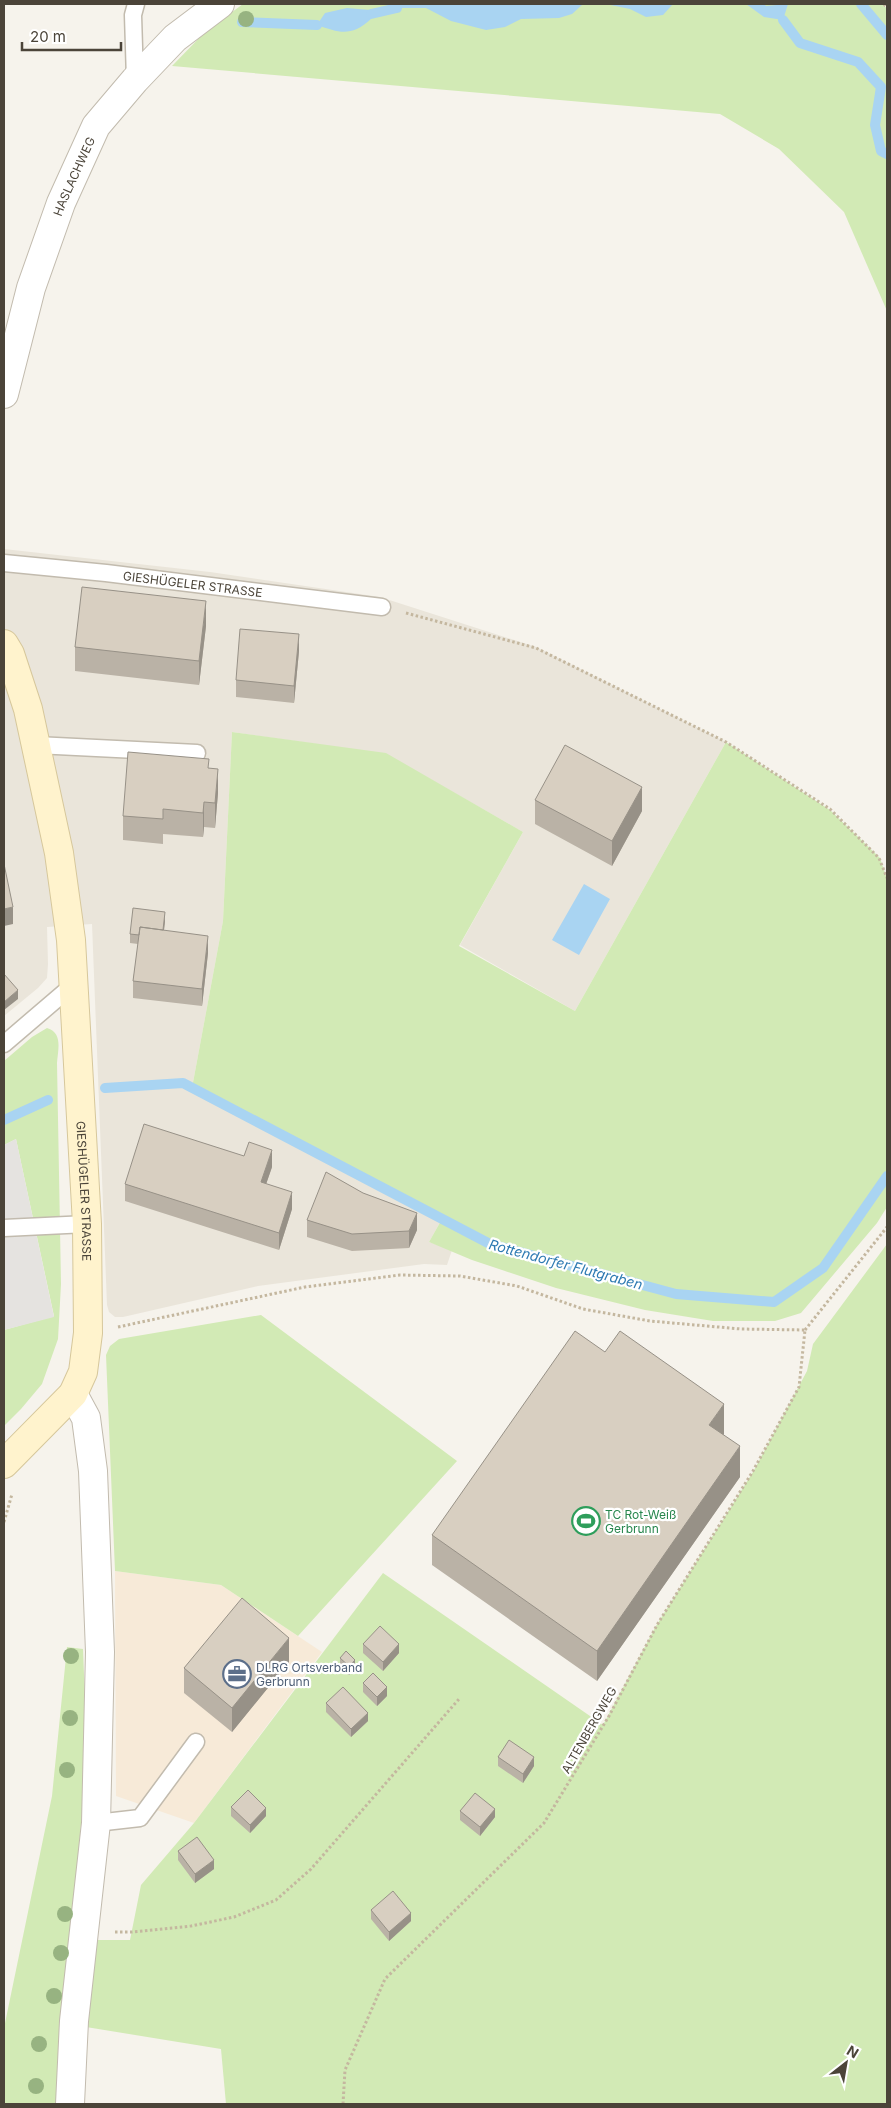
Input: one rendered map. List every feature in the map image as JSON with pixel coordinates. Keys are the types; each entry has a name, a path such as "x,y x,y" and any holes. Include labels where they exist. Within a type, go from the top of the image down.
{"street":[{"name":"HASLACHWEG","path":"4,394 31,288 61,203 96,126 134,80 175,38 220,4"},
{"name":"GIESHÜGELER STRASSE","path":"4,644 10,654 28,709 59,853 71,940 87,1224 88,1333 78,1383"},
{"path":"4,1464 78,1383"},
{"path":"70,2104 74,2021 96,1823 100,1652 93,1471 86,1418 78,1383"}],"lane":[{"path":"134,80 133,15 136,4"},
{"name":"GIESHÜGELER STRASSE","path":"4,563 106,573 382,607"},
{"path":"36,745 197,754"},
{"path":"4,1044 73,985"},
{"path":"4,1228 87,1224"},
{"path":"96,1823 140,1818 196,1742"}],"path":[{"path":"884,4 887,8"},
{"path":"382,607 536,648 726,742 830,809 879,858 887,878"},
{"path":"88,1333 305,1287 400,1275 460,1276 517,1286 583,1309 650,1321 741,1329 805,1330 887,1228"},
{"name":"ALTENBERGWEG","path":"344,2104 345,2070 385,1979 544,1823 609,1716 657,1625 753,1471 799,1387 805,1330"},
{"path":"84,1931 132,1932 191,1926 234,1917 276,1900 310,1869 458,1699"}],"shaded area":[{"path":"4,549 210,572 380,597 536,647 726,742 575,1011 460,945 523,832 386,754 232,732 223,921 192,1088 442,1219 429,1242 452,1250 447,1265 424,1264 258,1286 123,1317 115,1317 109,1312 107,1305 92,924 47,927 47,978 38,988 4,1016"},
{"path":"16,1139 54,1317 4,1330 4,1145"},
{"path":"115,1571 221,1585 322,1652 194,1823 116,1796"}],"green space":[{"path":"243,4 883,4 887,9 887,311 844,212 779,149 720,114 172,66 205,32"},
{"path":"232,732 386,753 523,832 459,946 575,1011 726,742 830,810 880,858 887,879 887,1207 877,1223 801,1313 775,1321 713,1321 645,1310 556,1288 472,1260 429,1242 442,1219 192,1088 223,921"},
{"path":"47,1028 52,1030 58,1042 61,1284 58,1339 42,1384 4,1426 4,1330 54,1316 16,1139 4,1145 4,1061 32,1037"},
{"path":"887,1244 887,2104 226,2104 221,2049 86,2027 95,1940 130,1940 141,1885 194,1823 383,1573 603,1725 656,1626 753,1472 807,1371 813,1344"},
{"path":"261,1315 457,1461 298,1636 221,1585 115,1571 106,1355 110,1346 119,1339"},
{"path":"67,1647 83,1649 87,1751 58,2104 4,2104 4,2028 52,1796"}],"water":[{"path":"399,4 591,4 582,5 572,14 559,18 521,19 505,27 486,30 451,21 426,8 397,8"},
{"path":"606,4 673,4 663,15 646,17 630,9"},
{"path":"746,4 764,4 766,6 788,4 783,20 764,17"},
{"path":"347,8 370,10 371,19 357,29 345,32 317,25 325,13"},
{"path":"584,884 610,899 579,955 552,940"}],"building":[{"path":"82,587 206,601 199,661 75,647"},
{"path":"240,629 299,634 294,686 236,680"},
{"path":"565,745 642,787 612,841 535,800"},
{"path":"128,752 209,759 208,768 218,769 215,803 204,802 203,813 163,809 163,819 123,816"},
{"path":"4,864 13,907 4,909"},
{"path":"133,908 165,912 163,930 140,927 139,935 130,934"},
{"path":"140,927 208,936 202,989 133,981"},
{"path":"4,974 18,990 4,1002"},
{"path":"144,1124 244,1156 249,1142 272,1150 261,1182 292,1192 279,1233 125,1184"},
{"path":"326,1172 363,1193 417,1213 409,1231 352,1234 307,1220"},
{"name":"TC Rot-Weiß Gerbrunn","path":"575,1331 605,1352 620,1331 724,1404 709,1425 740,1446 597,1651 432,1535"},
{"path":"242,1598 289,1638 232,1708 184,1668"},
{"path":"380,1626 399,1644 383,1662 363,1644"},
{"path":"346,1651 355,1660 349,1666 340,1658"},
{"path":"373,1673 387,1687 377,1697 363,1683"},
{"path":"343,1687 368,1713 351,1729 326,1703"},
{"path":"509,1740 534,1757 523,1774 498,1757"},
{"path":"248,1790 266,1808 250,1825 231,1807"},
{"path":"475,1793 495,1809 480,1827 460,1811"},
{"path":"197,1837 214,1860 195,1874 178,1851"},
{"path":"393,1891 411,1913 389,1932 371,1910"}],"waterway":[{"name":"Rottendorfer Flutgraben","path":"861,4 887,35"},
{"path":"371,14 397,8"},
{"path":"783,20 800,43 858,62 881,87 875,125 881,151 887,154"},
{"path":"242,22 317,25"},
{"name":"Rottendorfer Flutgraben","path":"105,1088 183,1083 490,1244 676,1294 774,1302 823,1268 887,1176"},
{"name":"Rottendorfer Flutgraben","path":"4,1120 48,1100"}],"place":[{"name":"TC Rot-Weiß Gerbrunn","path":"586,1521"},
{"name":"DLRG Ortsverband Gerbrunn","path":"237,1674"}]}
